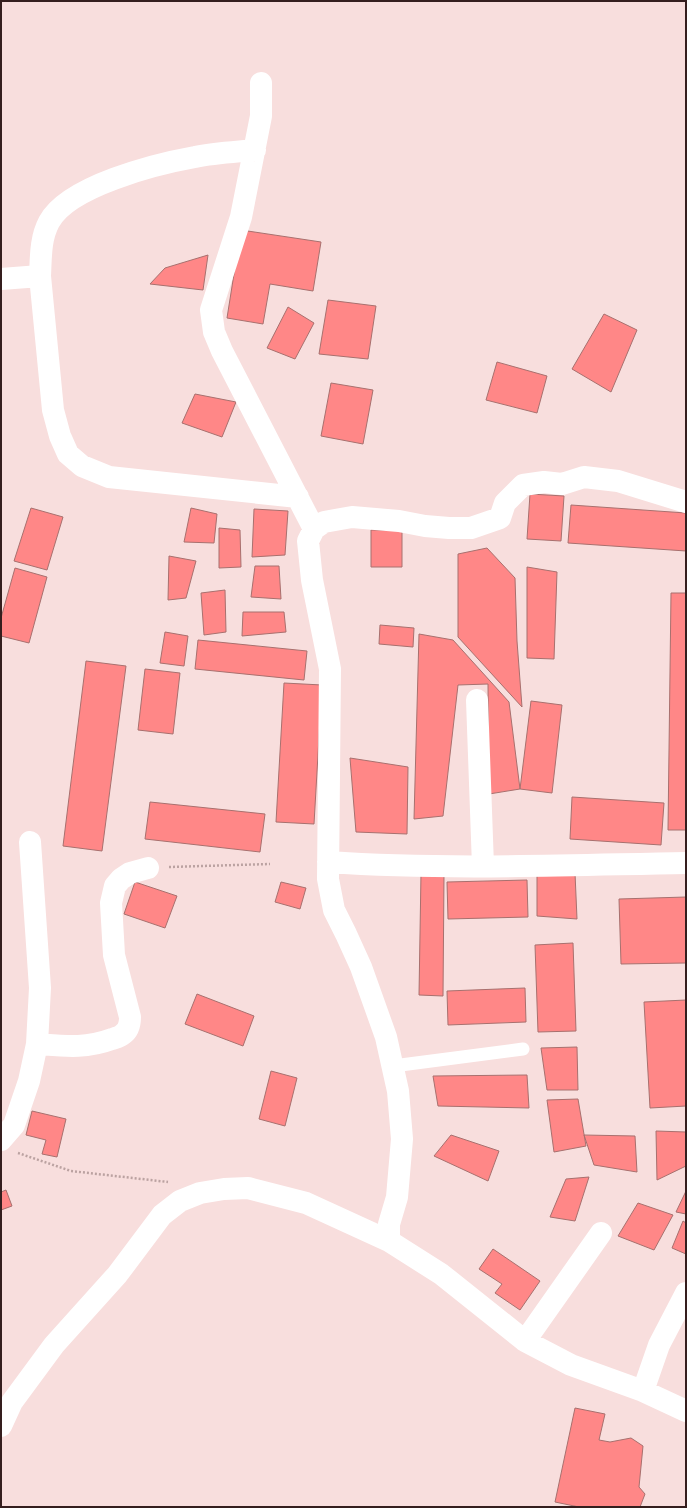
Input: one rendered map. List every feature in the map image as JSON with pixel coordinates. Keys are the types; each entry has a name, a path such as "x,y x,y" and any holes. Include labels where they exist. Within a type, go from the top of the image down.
{"street":[{"path":"261,83 261,116 241,217 211,310 214,332 222,351 314,529"},
{"path":"255,150 195,157 132,172 83,192 62,206 49,222 41,245 40,276 53,410 60,436 68,454 82,466 109,477 298,497"},
{"path":"1,279 40,276"},
{"path":"389,1241 389,1224 397,1197 402,1138 398,1091 386,1037 361,967 334,910 328,879 330,669 312,580 308,541 314,529 324,522 352,517 399,521 425,526 471,528 500,518 505,503 523,485 544,482 562,484 584,477 618,481 686,502"},
{"path":"477,700 483,866"},
{"path":"8,1146 29,1081 37,1044 40,988 30,842"},
{"path":"328,862 384,866 686,863"},
{"path":"37,1044 74,1047 100,1044 124,1034 129,1027 130,1017 122,991 114,955 111,903 115,886 121,879 130,873 148,868"},
{"path":"1,1426 12,1402 54,1345 117,1275 162,1215 180,1201 200,1193 248,1188 306,1203 389,1241 441,1274 525,1341 571,1365 643,1391 686,1410"},
{"path":"525,1341 601,1233"},
{"path":"643,1391 659,1345 686,1293"}],"lane":[{"path":"393,1066 523,1049"}],"path":[{"path":"148,868 270,864"},
{"path":"8,1146 55,1166 71,1170 175,1183"}],"building":[{"path":"241,230 321,242 313,291 270,284 263,324 227,318"},
{"path":"208,255 203,290 150,284 165,268"},
{"path":"328,300 376,306 368,359 319,354"},
{"path":"288,307 314,323 295,359 267,348"},
{"path":"604,314 637,330 611,392 572,369"},
{"path":"497,362 547,376 537,413 486,400"},
{"path":"331,383 373,390 363,444 321,436"},
{"path":"195,394 236,402 222,437 182,423"},
{"path":"530,494 564,496 561,541 527,539"},
{"path":"571,505 686,513 686,551 568,543"},
{"path":"31,508 63,517 47,570 14,561"},
{"path":"191,508 217,514 214,543 184,542"},
{"path":"254,509 288,511 285,555 252,557"},
{"path":"219,528 240,530 241,567 219,568"},
{"path":"371,530 402,530 402,567 371,567"},
{"path":"487,548 515,578 517,641 522,707 458,637 458,554"},
{"path":"169,556 196,561 186,598 168,600"},
{"path":"255,566 279,566 281,599 251,597"},
{"path":"527,567 557,572 554,659 527,658"},
{"path":"15,568 47,577 29,643 1,636 1,618"},
{"path":"225,590 226,632 204,635 201,593"},
{"path":"671,593 686,593 686,830 668,830"},
{"path":"243,612 284,612 286,632 242,636"},
{"path":"380,625 414,628 413,647 379,644"},
{"path":"165,632 188,636 184,666 160,663"},
{"path":"419,634 453,640 509,702 520,789 489,794 488,684 458,685 443,816 414,819"},
{"path":"198,640 307,651 304,680 195,669"},
{"path":"86,661 126,666 102,851 63,846"},
{"path":"145,669 180,673 173,734 138,730"},
{"path":"284,683 322,685 314,824 276,822"},
{"path":"531,701 562,705 552,793 520,789"},
{"path":"350,758 408,767 407,834 356,832"},
{"path":"572,797 664,803 661,845 570,839"},
{"path":"150,802 265,814 260,852 145,839"},
{"path":"421,873 444,875 443,996 419,995"},
{"path":"575,873 577,919 537,916 537,874"},
{"path":"527,880 528,917 448,919 447,882"},
{"path":"135,882 177,896 165,928 124,914"},
{"path":"281,882 306,888 300,909 275,902"},
{"path":"686,897 686,963 621,964 619,899"},
{"path":"573,943 576,1031 538,1032 535,945"},
{"path":"525,988 526,1022 448,1025 447,991"},
{"path":"197,994 254,1016 243,1046 185,1024"},
{"path":"686,1000 686,1106 650,1108 644,1002"},
{"path":"577,1047 578,1090 547,1090 541,1048"},
{"path":"271,1071 297,1078 285,1126 259,1119"},
{"path":"527,1075 529,1108 438,1106 433,1076"},
{"path":"578,1099 586,1146 554,1152 547,1100"},
{"path":"32,1111 66,1119 57,1157 42,1154 46,1140 26,1135"},
{"path":"656,1131 686,1132 686,1166 657,1180"},
{"path":"451,1135 499,1151 488,1181 434,1156"},
{"path":"584,1135 635,1136 637,1172 594,1165"},
{"path":"589,1177 575,1221 550,1217 566,1179"},
{"path":"6,1190 12,1206 1,1210 1,1192"},
{"path":"686,1191 686,1214 676,1212"},
{"path":"638,1203 673,1215 654,1250 618,1236"},
{"path":"683,1221 686,1223 686,1254 672,1248"},
{"path":"493,1249 540,1281 520,1310 495,1293 502,1284 479,1269"},
{"path":"575,1408 605,1414 599,1440 610,1442 631,1438 643,1446 639,1487 645,1494 640,1507 579,1507 555,1502"}]}
